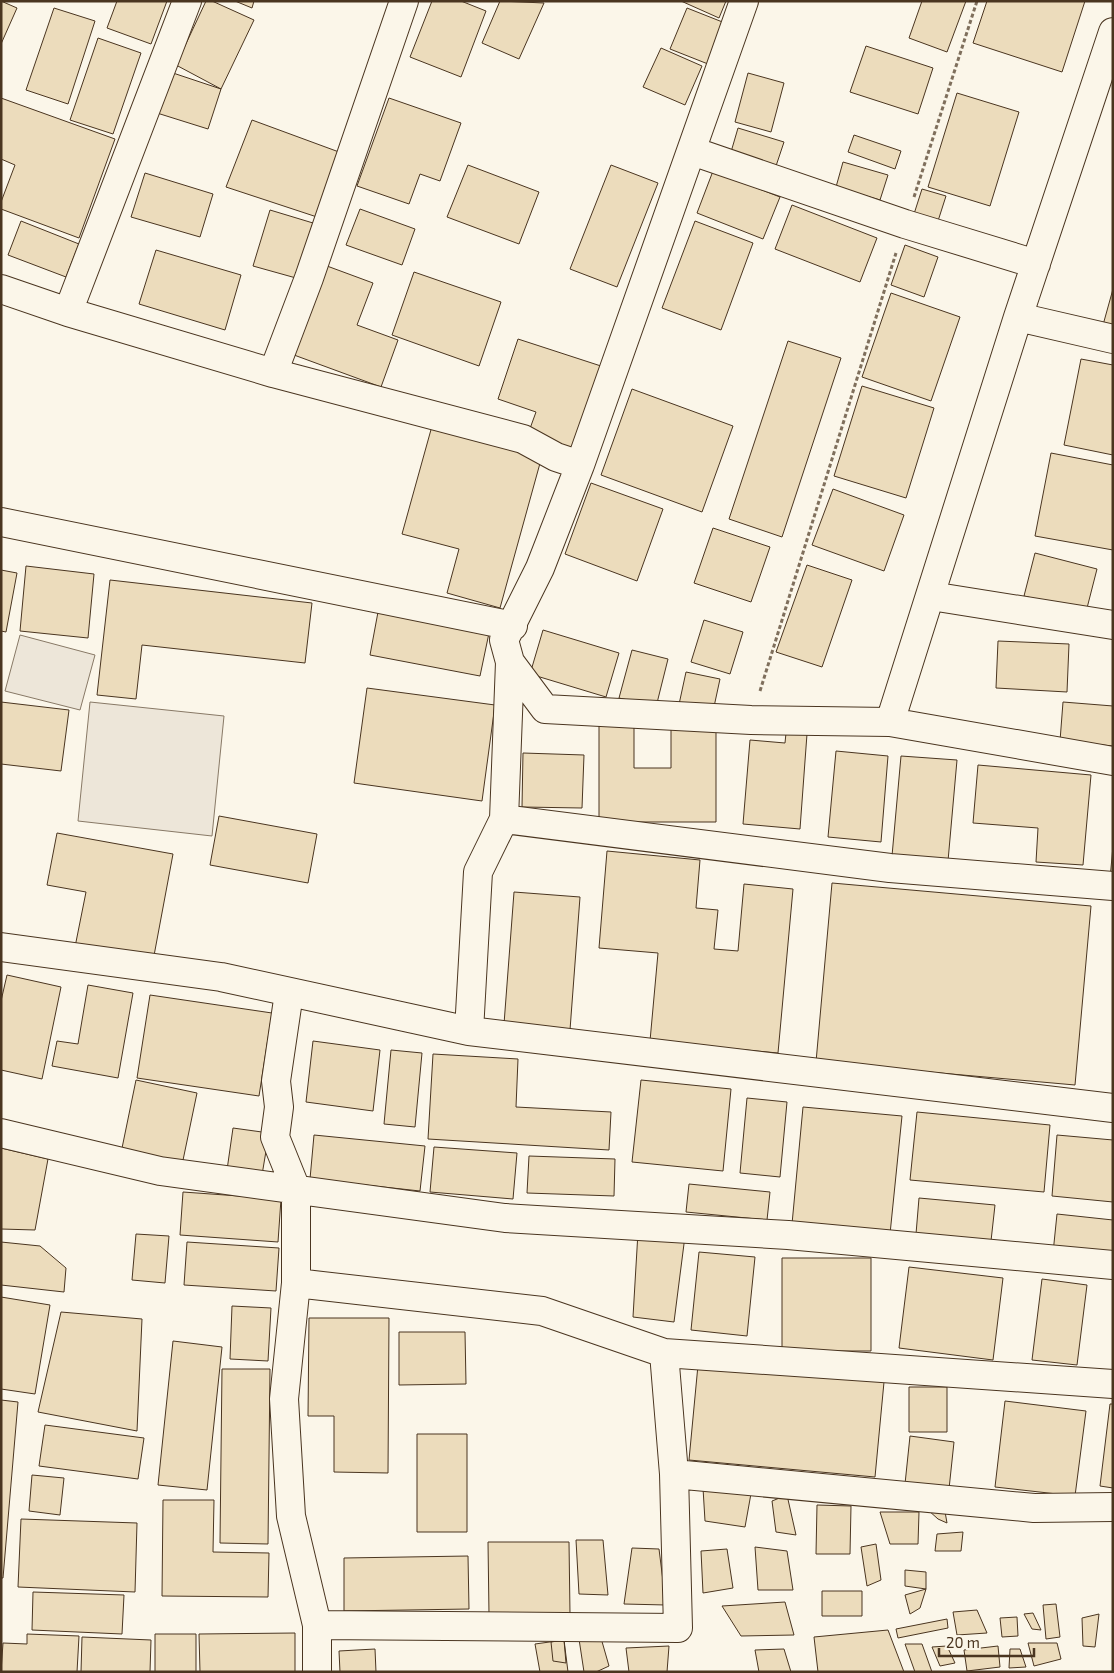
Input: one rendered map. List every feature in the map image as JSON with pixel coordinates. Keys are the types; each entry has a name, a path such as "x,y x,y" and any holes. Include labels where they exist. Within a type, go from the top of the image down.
{"street":[{"path":"68,312 187,1"},
{"path":"273,373 309,278 404,1"},
{"path":"469,1031 478,872 504,819 510,662 504,640 513,626 540,568 580,465 744,1"},
{"path":"890,722 1018,317 1113,32"},
{"path":"692,150 905,224 1036,264"},
{"path":"1,289 68,312 273,373 523,439 556,457 580,465"},
{"path":"1018,317 1113,339"},
{"path":"1,522 513,626"},
{"path":"931,596 1113,625"},
{"path":"510,662 545,709 751,720 890,722 1113,761"},
{"path":"504,819 890,868 1113,886"},
{"path":"1,948 221,977 469,1031 1113,1108"},
{"path":"288,993 276,1081 279,1107 275,1137 296,1189 296,1282 284,1399 291,1506 317,1625 318,1672"},
{"path":"1,1133 160,1171 505,1218 788,1235 1113,1265"},
{"path":"296,1282 542,1311 664,1353 1113,1384"},
{"path":"317,1625 678,1628 674,1474 664,1353"},
{"path":"674,1474 1034,1508 1113,1507"}],"path":[{"path":"751,720 905,224 977,1"}],"shaded area":[{"path":"20,635 95,655 80,710 5,691"},
{"path":"90,702 224,716 212,836 78,821"}],"building":[{"path":"1,1 17,8 1,44"},
{"path":"117,1 167,1 151,44 107,28"},
{"path":"206,1 212,1 254,20 221,89 176,65"},
{"path":"235,1 254,1 252,8"},
{"path":"432,1 461,1 486,11 461,77 410,57"},
{"path":"500,1 544,3 519,59 482,43"},
{"path":"681,1 726,1 719,18"},
{"path":"922,1 966,1 947,52 909,38"},
{"path":"987,1 1085,1 1062,72 973,43"},
{"path":"54,8 95,21 68,104 26,90"},
{"path":"687,8 725,23 708,64 670,49"},
{"path":"98,38 141,53 113,134 70,120"},
{"path":"866,46 933,68 918,114 850,92"},
{"path":"661,48 702,66 685,105 643,87"},
{"path":"170,72 221,89 208,129 157,113"},
{"path":"748,73 784,83 771,132 735,122"},
{"path":"957,93 1019,112 990,206 928,187"},
{"path":"1,98 115,139 79,238 1,209 1,202 15,165 1,159"},
{"path":"389,98 461,123 440,181 420,174 409,204 357,186"},
{"path":"252,120 339,152 317,217 226,187"},
{"path":"738,128 784,142 776,166 731,152"},
{"path":"854,135 901,151 895,169 848,152"},
{"path":"843,162 888,175 880,200 836,187"},
{"path":"468,165 539,192 519,244 447,217"},
{"path":"611,165 658,183 617,287 570,269"},
{"path":"713,171 780,197 763,239 697,213"},
{"path":"145,173 213,194 200,237 131,217"},
{"path":"922,189 946,196 938,221 914,214"},
{"path":"792,205 877,238 860,282 775,249"},
{"path":"360,209 415,229 402,265 346,245"},
{"path":"270,210 313,223 296,278 253,266"},
{"path":"21,221 79,244 66,277 8,255"},
{"path":"695,221 753,243 721,330 662,308"},
{"path":"905,245 938,257 924,297 891,285"},
{"path":"156,250 241,275 225,330 139,304"},
{"path":"327,266 373,283 357,325 398,340 381,387 294,355"},
{"path":"414,272 501,302 479,366 392,335"},
{"path":"1113,289 1113,328 1103,325"},
{"path":"891,293 960,317 931,401 862,377"},
{"path":"518,339 604,367 576,450 528,434 536,412 498,399"},
{"path":"788,341 841,358 782,537 729,519"},
{"path":"1081,359 1113,365 1113,455 1064,445"},
{"path":"862,386 934,408 906,498 834,476"},
{"path":"632,389 733,426 702,512 601,475"},
{"path":"432,426 542,456 500,608 447,593 459,549 402,534"},
{"path":"1051,453 1113,465 1113,550 1035,536"},
{"path":"591,483 663,509 637,581 565,554"},
{"path":"833,489 904,515 884,571 812,545"},
{"path":"713,528 770,547 751,602 694,583"},
{"path":"1035,553 1097,569 1086,612 1024,596"},
{"path":"807,565 852,580 822,667 776,652"},
{"path":"26,566 94,574 88,638 20,631"},
{"path":"1,570 17,573 6,632 1,631"},
{"path":"110,580 312,603 305,663 142,645 136,699 97,695"},
{"path":"378,612 489,633 480,676 370,655"},
{"path":"704,620 743,632 730,674 691,662"},
{"path":"543,630 619,653 606,697 530,674"},
{"path":"998,641 1069,644 1067,692 996,688"},
{"path":"632,650 668,659 656,707 619,698"},
{"path":"686,672 720,679 712,716 678,709"},
{"path":"367,688 495,705 482,801 354,783"},
{"path":"1,702 69,710 61,771 1,764"},
{"path":"1063,702 1113,706 1113,746 1060,741"},
{"path":"599,726 634,726 634,768 671,768 671,726 716,726 716,822 599,822"},
{"path":"786,733 807,734 800,829 743,824 750,740 785,743"},
{"path":"836,751 888,756 881,842 828,837"},
{"path":"523,753 584,755 582,808 522,807"},
{"path":"901,756 957,760 948,861 892,856"},
{"path":"978,765 1091,775 1083,865 1036,862 1038,828 973,823"},
{"path":"219,816 317,834 308,883 210,865"},
{"path":"57,833 173,854 153,961 75,947 86,892 47,885"},
{"path":"1113,846 1113,879 1110,879"},
{"path":"607,851 700,860 696,908 718,910 714,949 738,951 744,884 793,889 778,1053 650,1041 658,953 599,948"},
{"path":"832,883 1091,906 1075,1085 816,1062"},
{"path":"514,892 580,897 570,1030 504,1024"},
{"path":"7,975 61,987 42,1079 1,1070 1,1001"},
{"path":"88,985 133,993 118,1078 52,1066 57,1041 78,1044"},
{"path":"150,995 272,1013 259,1096 137,1078"},
{"path":"313,1041 380,1050 373,1111 306,1102"},
{"path":"391,1050 422,1053 415,1127 384,1124"},
{"path":"433,1054 518,1059 516,1107 611,1112 609,1150 428,1139"},
{"path":"136,1080 197,1093 182,1165 121,1153"},
{"path":"641,1080 731,1089 723,1171 632,1162"},
{"path":"747,1098 787,1102 780,1177 740,1173"},
{"path":"803,1107 902,1116 890,1234 792,1224"},
{"path":"917,1112 1050,1125 1044,1192 910,1180"},
{"path":"233,1128 269,1133 262,1175 227,1170"},
{"path":"314,1135 425,1146 420,1191 310,1179"},
{"path":"1057,1135 1113,1140 1113,1202 1052,1196"},
{"path":"434,1147 517,1153 513,1199 430,1192"},
{"path":"1,1148 48,1159 35,1230 1,1229"},
{"path":"529,1156 615,1159 614,1196 527,1193"},
{"path":"689,1184 770,1192 767,1220 686,1212"},
{"path":"183,1192 281,1199 278,1242 180,1235"},
{"path":"919,1198 995,1205 991,1241 916,1234"},
{"path":"1057,1214 1113,1220 1113,1258 1053,1253"},
{"path":"638,1232 685,1236 674,1322 633,1317"},
{"path":"136,1234 169,1236 165,1283 132,1280"},
{"path":"1,1242 40,1246 66,1268 64,1292 1,1285"},
{"path":"187,1242 279,1248 276,1291 184,1285"},
{"path":"699,1252 755,1257 747,1336 691,1330"},
{"path":"782,1258 871,1258 871,1351 782,1351"},
{"path":"909,1267 1003,1278 993,1360 899,1348"},
{"path":"1042,1279 1087,1285 1077,1365 1032,1360"},
{"path":"1,1297 50,1305 35,1394 1,1389"},
{"path":"232,1306 271,1308 268,1361 230,1359"},
{"path":"61,1312 142,1319 137,1431 38,1412"},
{"path":"309,1318 389,1318 388,1473 334,1472 334,1416 308,1416"},
{"path":"399,1332 465,1332 466,1384 399,1385"},
{"path":"173,1341 222,1347 207,1490 158,1485"},
{"path":"698,1365 884,1382 875,1477 689,1460"},
{"path":"222,1369 270,1369 268,1544 220,1543"},
{"path":"909,1387 947,1387 947,1432 909,1432"},
{"path":"1,1400 18,1402 3,1578 1,1578"},
{"path":"1005,1401 1086,1411 1075,1496 995,1487"},
{"path":"1110,1404 1113,1404 1113,1488 1100,1486"},
{"path":"45,1425 144,1438 138,1479 39,1466"},
{"path":"417,1434 467,1434 467,1532 417,1532"},
{"path":"910,1436 954,1442 949,1489 905,1484"},
{"path":"32,1475 64,1478 60,1515 29,1511"},
{"path":"703,1488 752,1488 745,1527 705,1521"},
{"path":"787,1495 796,1535 776,1532 772,1501"},
{"path":"163,1500 214,1500 213,1552 269,1553 268,1597 162,1596"},
{"path":"817,1505 851,1506 850,1554 816,1554"},
{"path":"944,1506 947,1523 938,1519 928,1510"},
{"path":"880,1512 919,1512 918,1544 890,1544"},
{"path":"21,1519 137,1523 135,1592 18,1587"},
{"path":"963,1532 961,1551 935,1551 937,1534"},
{"path":"576,1540 603,1540 608,1595 579,1594"},
{"path":"488,1542 569,1542 570,1614 489,1615"},
{"path":"876,1544 881,1580 867,1586 861,1547"},
{"path":"755,1547 787,1551 793,1590 758,1590"},
{"path":"632,1548 659,1549 666,1605 624,1604"},
{"path":"727,1549 733,1588 703,1593 701,1551"},
{"path":"468,1556 469,1609 344,1611 344,1558"},
{"path":"905,1570 926,1572 926,1589 905,1586"},
{"path":"926,1589 920,1608 910,1614 905,1595"},
{"path":"822,1591 862,1591 862,1616 822,1616"},
{"path":"33,1592 124,1595 122,1634 32,1630"},
{"path":"785,1602 794,1635 741,1636 722,1606"},
{"path":"1056,1604 1060,1637 1046,1639 1043,1605"},
{"path":"977,1610 987,1633 957,1635 953,1612"},
{"path":"1033,1613 1041,1630 1032,1629 1024,1614"},
{"path":"1099,1614 1095,1647 1083,1646 1082,1618"},
{"path":"1017,1617 1018,1636 1002,1637 1000,1618"},
{"path":"947,1619 948,1628 898,1638 896,1629"},
{"path":"888,1630 904,1672 818,1672 814,1637"},
{"path":"295,1633 295,1672 200,1672 199,1634"},
{"path":"27,1634 79,1636 77,1672 1,1672 3,1643 27,1644"},
{"path":"155,1634 196,1634 196,1672 155,1672"},
{"path":"82,1637 151,1640 150,1672 81,1672"},
{"path":"601,1638 609,1666 596,1672 584,1672 579,1639"},
{"path":"564,1640 566,1663 553,1661 551,1642"},
{"path":"564,1640 568,1672 540,1672 535,1644"},
{"path":"1028,1643 1057,1643 1061,1659 1034,1666"},
{"path":"905,1644 922,1644 932,1672 915,1672"},
{"path":"669,1646 667,1672 629,1672 626,1648"},
{"path":"947,1646 955,1663 940,1666 932,1647"},
{"path":"998,1646 1000,1667 967,1671 964,1650"},
{"path":"375,1649 376,1672 340,1672 339,1651"},
{"path":"784,1649 791,1672 759,1672 755,1650"},
{"path":"1010,1649 1020,1649 1026,1667 1009,1668"}]}
